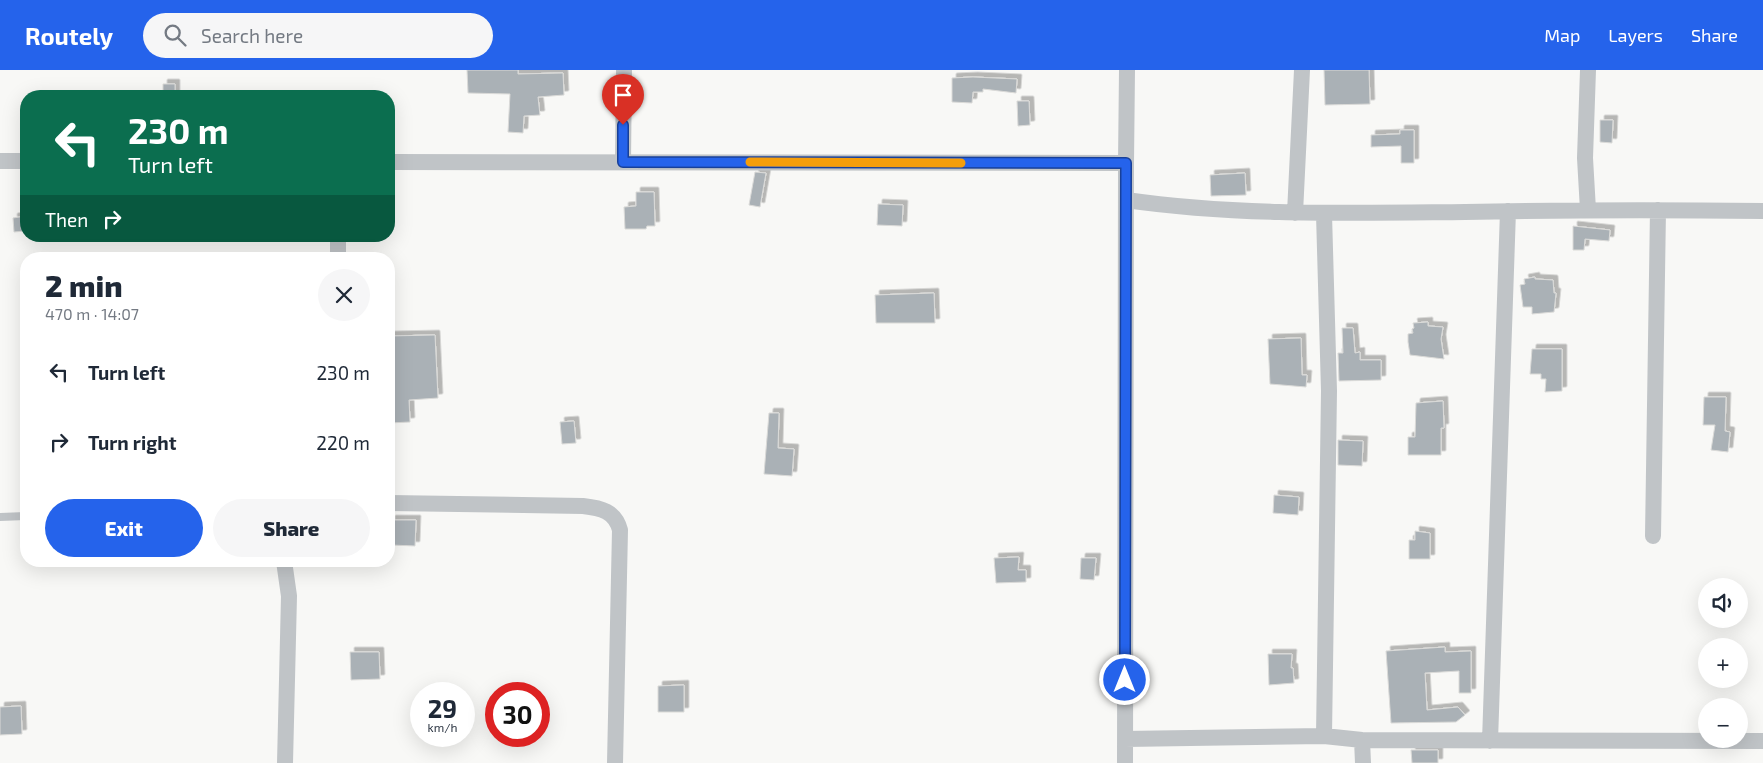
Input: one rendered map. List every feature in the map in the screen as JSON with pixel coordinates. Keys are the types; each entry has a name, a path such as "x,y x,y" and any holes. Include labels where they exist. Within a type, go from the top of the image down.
{"street":[{"path":"623,162 624,70"},
{"path":"1125,763 1127,70"},
{"path":"1295,213 1302,70"},
{"path":"1588,70 1585,158 1588,210"},
{"path":"0,161 20,161"},
{"path":"395,162 1126,163"},
{"path":"1126,200 1173,207 1324,214 1588,210 1763,211"},
{"path":"1653,536 1658,210"},
{"path":"1490,740 1508,211"},
{"path":"1324,214 1329,391 1324,736"},
{"path":"395,503 583,506 608,511 615,517 620,530 615,763"},
{"path":"285,567 289,596 286,763"},
{"path":"1125,739 1324,736 1362,740 1763,741"},
{"path":"1362,740 1363,763"}],"lane":[{"path":"0,516 20,516"}],"building":[{"path":"467,70 518,70 518,74 563,73 564,95 538,97 540,115 524,116 523,133 508,132 510,94 468,93"},
{"path":"1324,70 1369,70 1370,104 1325,105"},
{"path":"952,78 1017,79 1016,93 983,89 983,92 973,92 972,103 952,102"},
{"path":"163,84 175,84 175,90 163,90"},
{"path":"1017,101 1029,101 1030,125 1018,126"},
{"path":"1600,120 1613,120 1612,143 1600,142"},
{"path":"1400,130 1414,130 1414,163 1401,163 1401,146 1371,147 1371,135 1400,134"},
{"path":"755,172 766,173 760,207 749,205"},
{"path":"1245,173 1246,195 1211,196 1210,175"},
{"path":"636,192 654,192 655,226 647,226 646,229 625,229 624,207 636,206"},
{"path":"878,204 903,205 902,226 877,225"},
{"path":"20,217 20,232 14,232 13,218"},
{"path":"1573,226 1610,230 1609,241 1585,239 1584,250 1573,250"},
{"path":"1535,277 1535,279 1553,280 1554,293 1556,293 1554,312 1532,314 1532,307 1523,307 1520,285 1525,284 1524,279"},
{"path":"934,293 935,323 876,323 875,295"},
{"path":"1428,322 1428,326 1443,327 1441,339 1444,359 1410,355 1408,334 1413,333 1413,323"},
{"path":"1342,328 1353,328 1355,353 1360,352 1360,360 1381,360 1381,380 1339,381 1338,353 1343,353"},
{"path":"435,335 438,398 409,400 410,422 395,423 395,336"},
{"path":"1301,338 1302,375 1307,375 1306,387 1270,384 1268,339"},
{"path":"1532,349 1562,349 1562,391 1545,392 1546,379 1541,379 1541,374 1530,374"},
{"path":"1704,397 1726,397 1725,431 1730,432 1728,452 1711,450 1715,425 1703,425"},
{"path":"1443,401 1444,428 1441,428 1441,455 1408,455 1408,437 1415,437 1416,403"},
{"path":"769,413 779,413 778,448 794,449 792,476 764,474"},
{"path":"574,421 576,443 562,444 560,422"},
{"path":"1338,440 1363,441 1362,466 1338,465"},
{"path":"1274,495 1299,497 1298,515 1273,513"},
{"path":"395,520 416,520 415,546 395,545"},
{"path":"1415,531 1430,533 1430,559 1409,559 1409,540 1415,540"},
{"path":"1019,557 1018,570 1026,570 1026,582 996,583 994,558"},
{"path":"1081,558 1096,558 1094,580 1080,579"},
{"path":"1445,647 1445,652 1471,651 1471,693 1459,693 1459,671 1425,673 1427,710 1458,707 1465,715 1456,722 1391,723 1386,651"},
{"path":"350,652 379,652 380,679 351,680"},
{"path":"1268,654 1292,654 1291,668 1293,668 1294,683 1269,685"},
{"path":"684,685 684,712 658,712 658,686"},
{"path":"21,706 22,734 0,735 0,707"},
{"path":"1411,750 1438,750 1438,763 1412,763"}],"slow traffic":[{"path":"750,162 961,163"}],"route":[{"path":"623,125 623,162 1126,163 1125,680"}]}
